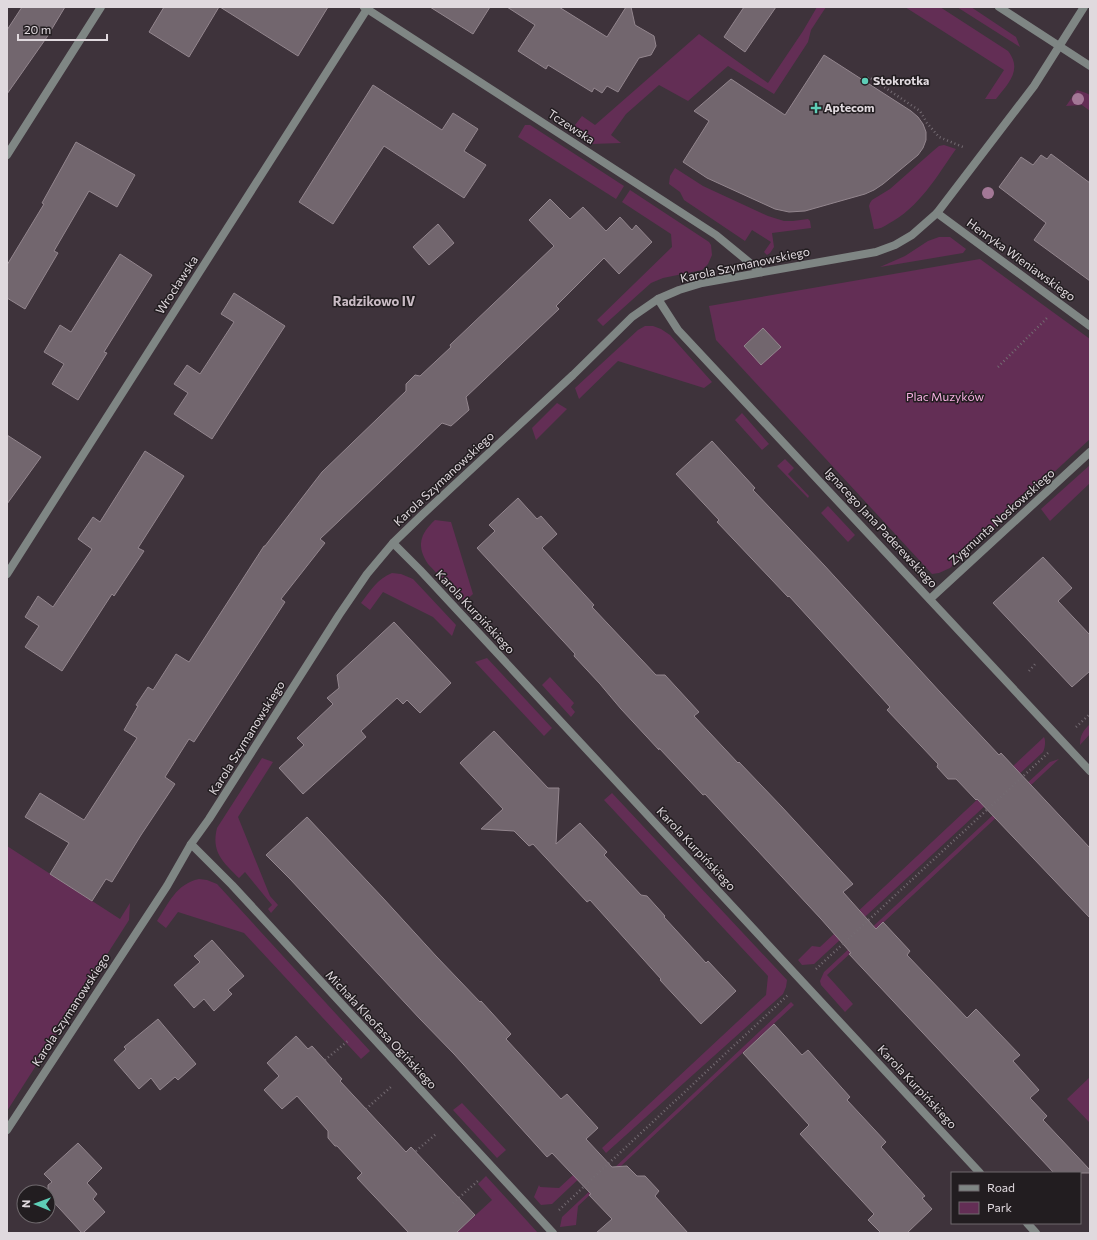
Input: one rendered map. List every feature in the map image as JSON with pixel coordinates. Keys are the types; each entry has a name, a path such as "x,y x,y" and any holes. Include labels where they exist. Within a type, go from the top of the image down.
{"street":[{"path":"7,155 101,7"},
{"path":"999,7 1090,66"},
{"name":"Karola Szymanowskiego","path":"7,1130 167,886 191,844 209,819 343,609 367,574 393,543 632,317 658,299 679,290 702,283 876,252 895,245 912,235 937,213 1034,86 1084,7"},
{"name":"Tczewska","path":"365,8 716,235 761,272"},
{"name":"Wrocławska","path":"7,574 365,8"},
{"name":"Henryka Wieniawskiego","path":"937,213 1090,326"},
{"name":"Ignacego Jana Paderewskiego","path":"658,299 678,330 1090,771"},
{"name":"Zygmunta Noskowskiego","path":"930,599 1090,452"},
{"name":"Karola Kurpińskiego","path":"393,543 420,570 979,1172"},
{"name":"Michała Kleofasa Ogińskiego","path":"191,844 232,885 553,1233"},
{"path":"1028,1224 1036,1233"}],"path":[{"path":"865,82 869,77 920,111 927,123 939,137 965,147"},
{"path":"998,367 1060,304"},
{"path":"1029,671 1036,663"},
{"path":"1074,729 1090,714"},
{"path":"325,1060 362,1027"},
{"path":"366,1109 406,1074"},
{"path":"416,1151 449,1122"},
{"path":"453,1203 492,1167"}],"green space":[{"path":"817,7 826,7 811,30 808,42 774,94 728,66 688,101 659,85 626,114 611,135 621,143 591,144 575,133 575,125 582,116 595,125 699,34 768,83 803,31"},
{"path":"905,7 940,7 1008,51 1014,64 1014,71 1009,82 996,99 985,99 1004,70"},
{"path":"957,7 971,7 1016,37 1020,47"},
{"path":"1077,90 1090,95 1090,111 1082,105 1066,106"},
{"path":"525,125 530,125 624,186 616,199 518,137"},
{"path":"944,145 956,149 926,191 899,217 883,227 874,229 869,206 872,200 890,189 939,146"},
{"path":"675,168 703,186 768,216 784,221 808,219 810,221 811,228 772,233 774,247 767,255 764,252 771,242 752,230 745,241 684,200 680,192 669,184 670,176"},
{"path":"630,190 709,242 711,245 712,255 708,264 702,270 663,278 651,283 603,326 597,320 672,247 671,234 622,202"},
{"path":"939,237 950,237 966,249 963,253 880,267 905,256 928,241"},
{"name":"Plac Muzyków","path":"980,259 1090,339 1090,439 950,568 939,573 932,574 716,340 709,306"},
{"path":"645,326 653,326 670,335 712,382 704,388 618,361 579,399 575,388 638,330"},
{"path":"557,403 567,409 536,440 532,428"},
{"path":"742,413 769,444 762,450 735,420"},
{"path":"785,459 794,468 788,474 809,496 808,498 777,466"},
{"path":"1090,465 1090,483 1050,521 1041,509"},
{"path":"828,506 855,535 848,542 821,513"},
{"path":"435,520 451,522 473,594 464,602 424,558 421,540 426,530"},
{"path":"392,573 401,574 413,579 456,625 452,636 433,617 383,592 370,610 361,603 371,589 382,578"},
{"path":"487,658 552,728 544,736 475,662"},
{"path":"550,677 574,703 571,707 575,712 571,717 542,685"},
{"path":"1090,724 1090,734 1080,745 1082,733"},
{"path":"1044,737 1045,744 1043,752 814,964 802,965 798,960 812,946 820,947"},
{"path":"262,758 273,762 238,817 270,896 278,905 271,913 268,909 272,905 245,872 239,878 228,867 220,856 216,844 217,828"},
{"path":"1059,759 827,975 853,1004 845,1012 821,985 820,981 824,972 1050,762"},
{"path":"612,793 787,980 783,994 606,1153 602,1148 766,995 768,976 604,800"},
{"path":"7,846 120,919 130,903 129,920 7,1111"},
{"path":"199,879 217,884 370,1051 361,1059 244,933 178,912 166,928 157,921 169,901 184,885"},
{"path":"791,1002 794,1005 578,1206 576,1225 560,1227 562,1217"},
{"path":"1090,1077 1090,1123 1067,1099"},
{"path":"462,1103 506,1150 497,1158 453,1110"},
{"path":"598,1152 602,1157 552,1204 541,1205 534,1197 539,1185 540,1187 559,1188"},
{"path":"486,1176 538,1233 456,1233 492,1200 478,1184"}],"building":[{"path":"22,7 65,7 47,37 7,94 7,30"},
{"path":"164,7 219,7 189,57 149,32"},
{"path":"220,7 328,7 298,56"},
{"path":"430,7 490,7 473,34"},
{"path":"507,7 559,7 607,37 626,7 631,7 635,25 654,36 656,46 651,55 639,58 618,92 607,86 602,93 594,88 592,92 548,65 546,69 518,51 535,25"},
{"path":"744,7 776,7 745,52 724,37"},
{"path":"824,55 911,111 923,124 926,132 926,140 923,148 918,155 883,184 865,194 805,211 789,212 775,209 707,178 683,162 709,121 694,111 731,79 785,115"},
{"path":"373,85 442,130 453,113 478,129 464,151 486,165 464,198 384,146 333,224 299,202"},
{"path":"76,142 135,175 117,207 89,191 54,251 58,253 25,309 7,298 7,265 44,204 42,203"},
{"path":"1051,154 1090,183 1090,281 1034,240 1046,223 999,187 1021,157 1033,165 1041,155 1047,159"},
{"path":"550,199 570,219 583,207 606,231 620,217 632,230 636,225 652,242 619,274 604,258 556,306 559,309 466,397 469,410 451,426 442,423 320,539 325,543 281,599 285,602 194,742 189,739 165,777 175,784 112,882 106,879 92,901 50,874 69,843 25,817 40,793 84,820 137,738 124,730 138,706 136,705 148,687 153,690 176,654 189,662 264,546 322,472 406,391 406,384 415,375 420,376 451,347 450,345 554,246 529,220"},
{"path":"438,224 454,243 429,265 413,247"},
{"path":"120,254 152,275 104,352 107,353 78,400 52,384 64,364 44,352 60,325 71,332"},
{"path":"234,293 285,326 212,439 174,414 188,393 174,384 187,365 200,374 234,322 221,314"},
{"path":"763,328 781,347 761,365 744,346"},
{"path":"7,435 41,457 7,504"},
{"path":"712,441 755,488 753,490 940,692 999,755 1001,753 1090,848 1090,918 977,799 976,800 956,779 948,779 937,767 938,764 887,710 890,707 789,596 788,597 717,522 719,520 676,474"},
{"path":"145,451 184,476 138,548 144,551 114,596 112,594 62,671 25,647 39,626 25,617 38,596 53,607 92,549 78,539 93,517 100,522"},
{"path":"518,498 537,519 541,516 557,534 542,548 594,605 592,607 656,675 665,675 699,712 694,716 782,807 853,884 843,892 876,929 883,922 910,951 907,955 967,1018 976,1009 1020,1055 1013,1061 1039,1090 1030,1098 1047,1116 1043,1120 1090,1170 1090,1173 1053,1172 849,954 851,953 821,919 705,794 703,795 659,748 659,750 574,656 575,654 477,548 495,531 489,525"},
{"path":"1043,557 1072,588 1058,601 1090,635 1090,671 1072,687 993,603"},
{"path":"394,622 451,683 420,713 407,700 403,704 397,698 361,731 366,737 303,794 279,768 304,745 297,738 333,704 327,698 339,688 337,675"},
{"path":"494,731 548,788 559,788 556,844 580,823 607,852 604,855 641,895 647,896 706,963 708,961 736,991 701,1024 660,980 661,979 590,900 587,902 533,844 529,846 514,831 481,829 503,809 460,763"},
{"path":"307,817 436,956 480,1002 481,1001 511,1034 506,1039 561,1099 567,1094 598,1128 586,1139 612,1167 627,1166 637,1176 645,1176 659,1191 655,1196 688,1233 596,1233 612,1219 589,1195 591,1194 552,1153 547,1157 454,1054 266,855"},
{"path":"212,940 244,976 228,990 232,994 214,1011 204,999 194,1008 174,985 200,962 194,956"},
{"path":"158,1019 196,1064 178,1080 175,1077 160,1090 151,1078 139,1089 114,1060 126,1049 124,1047"},
{"path":"774,1024 802,1055 808,1050 850,1097 847,1100 886,1142 881,1147 925,1196 922,1198 932,1209 907,1233 881,1233 868,1220 874,1214 800,1134 809,1125 743,1053"},
{"path":"296,1036 308,1049 312,1046 342,1079 340,1081 406,1152 411,1147 475,1215 456,1233 409,1233 357,1178 362,1173 328,1138 328,1131 297,1096 282,1109 264,1090 279,1076 267,1063"},
{"path":"78,1143 102,1168 87,1183 97,1194 93,1199 105,1212 82,1233 56,1205 56,1184 49,1184 52,1182 44,1174"}],"place":[{"name":"Stokrotka","path":"865,81"},
{"name":"Aptecom","path":"816,108"}],"district":[{"name":"Radzikowo IV","path":"374,301"}]}
